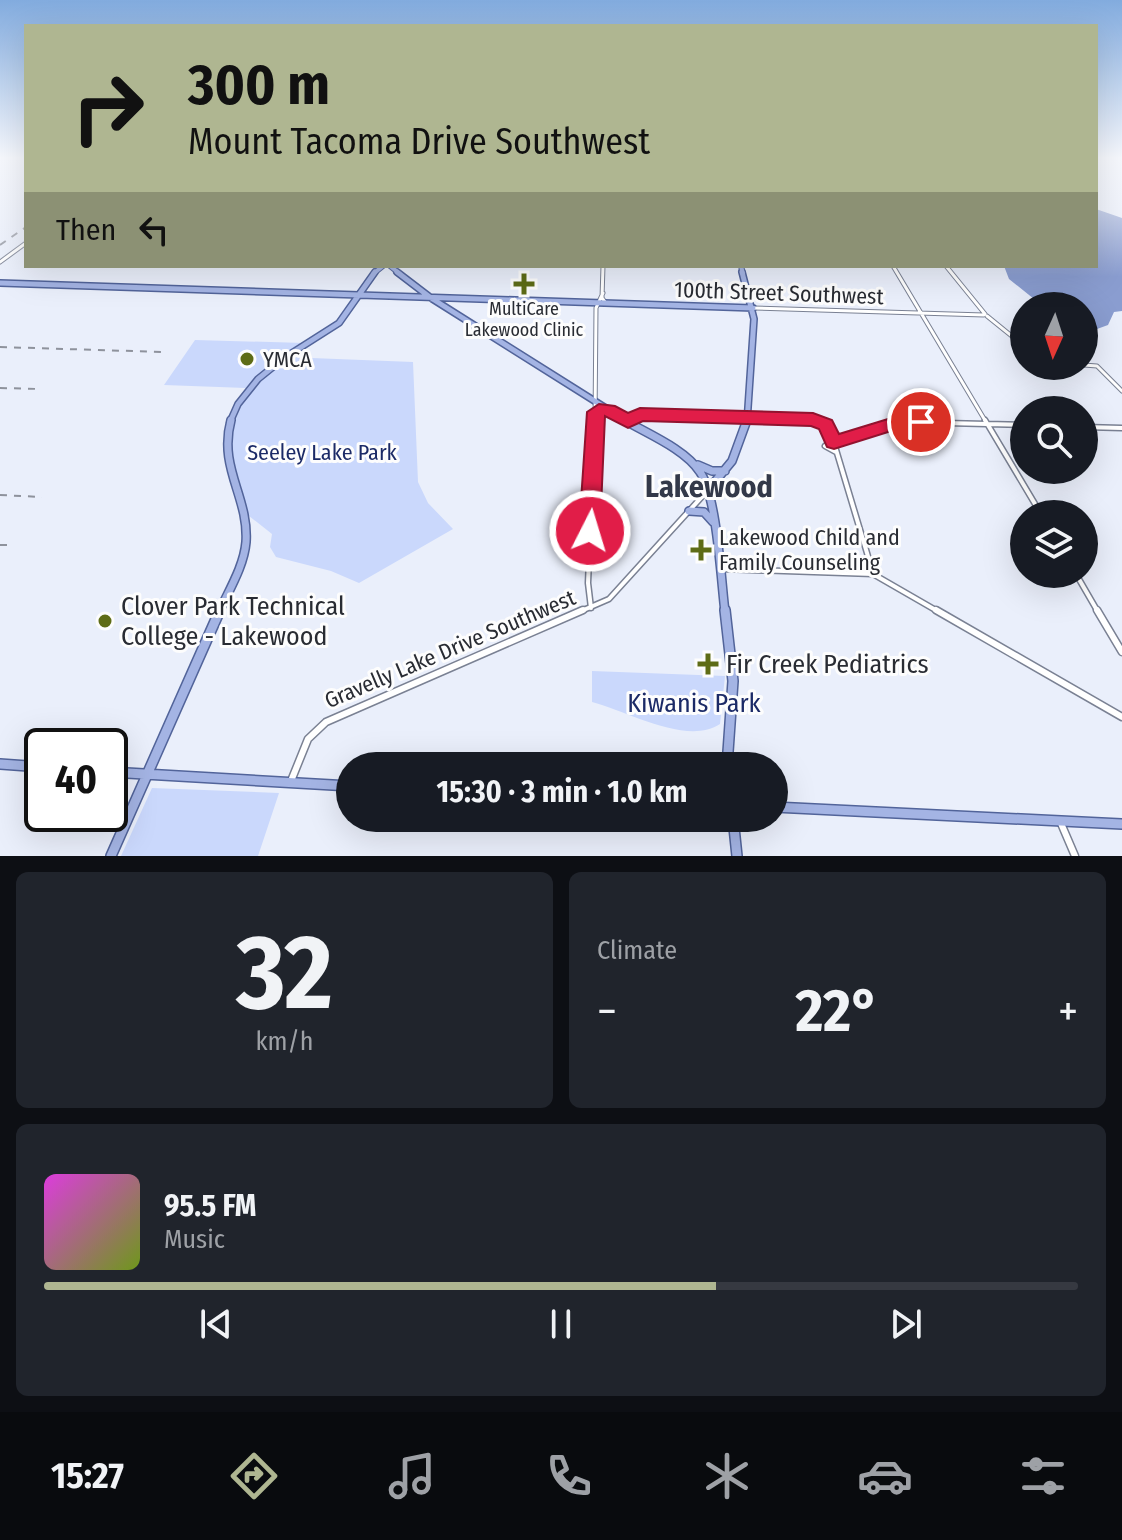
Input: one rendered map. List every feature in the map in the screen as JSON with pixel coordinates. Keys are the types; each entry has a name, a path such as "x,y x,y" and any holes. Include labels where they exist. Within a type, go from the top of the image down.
{"main road":[{"path":"111,856 245,551 246,518 226,451 230,421 239,402 255,382 286,357 334,328 348,312 366,279 380,268"},
{"path":"392,268 431,298 690,461 707,470 725,471"},
{"path":"397,268 398,273"},
{"name":"Gravelly Lake Drive Southwest","path":"708,490 725,471 743,438 748,418 753,308 742,268"},
{"name":"100th Street Southwest","path":"0,283 615,306 753,308"},
{"path":"401,297 415,293 412,285"},
{"path":"690,461 702,474 708,490 733,667 728,752"},
{"path":"689,511 704,512 713,522"},
{"path":"0,764 24,766"},
{"path":"128,773 336,785"},
{"path":"788,808 1122,824"},
{"path":"734,832 737,856"}],"street":[{"path":"0,262 24,244"},
{"path":"603,268 603,301 615,306"},
{"path":"894,268 1033,500"},
{"path":"948,268 985,315 1010,335"},
{"path":"591,608 588,583 596,412 596,305 603,293"},
{"name":"100th Street Southwest","path":"753,308 985,315"},
{"path":"1098,367 1122,391"},
{"path":"596,412 609,410"},
{"path":"628,422 640,414 813,420 824,424 834,442 873,574"},
{"path":"834,442 896,424 1010,425"},
{"path":"1098,427 1122,428"},
{"path":"825,446 837,453"},
{"name":"Gravelly Lake Drive Southwest","path":"290,783 308,739 326,722 591,608 620,589 708,490"},
{"path":"720,569 873,574 1122,717"},
{"path":"1084,588 1122,652"},
{"path":"1060,821 1075,856"}],"green space":[{"path":"195,340 304,343 272,363 246,388 164,385"},
{"name":"Seeley Lake Park","path":"286,357 413,362 418,482 428,503 453,529 359,583 331,571 276,557 270,547 272,534 244,512 226,451 236,408 255,382"},
{"name":"Kiwanis Park","path":"592,671 725,676 720,724 706,730 674,729 592,702"},
{"path":"152,788 279,793 258,856 121,856"}],"shaded area":[{"path":"1098,210 1122,218 1122,311 1114,312 1108,325 1098,329 1098,292 1025,292 1009,279 1005,268 1098,268"}],"railway":[{"path":"0,245 24,228"},
{"path":"0,347 163,352"},
{"path":"0,388 40,389"},
{"path":"0,495 42,497"},
{"path":"0,545 10,545"}],"place":[{"name":"MultiCare Lakewood Clinic","path":"524,284"},
{"name":"YMCA","path":"247,359"},
{"name":"Lakewood Child and Family Counseling","path":"701,550"},
{"name":"Clover Park Technical College - Lakewood","path":"105,621"},
{"name":"Fir Creek Pediatrics","path":"708,664"}],"district":[{"name":"Lakewood","path":"709,487"}],"route":[{"path":"590,531 596,412 599,410 609,410 628,422 640,414 813,420 826,425 834,442 888,425 921,422"}]}
